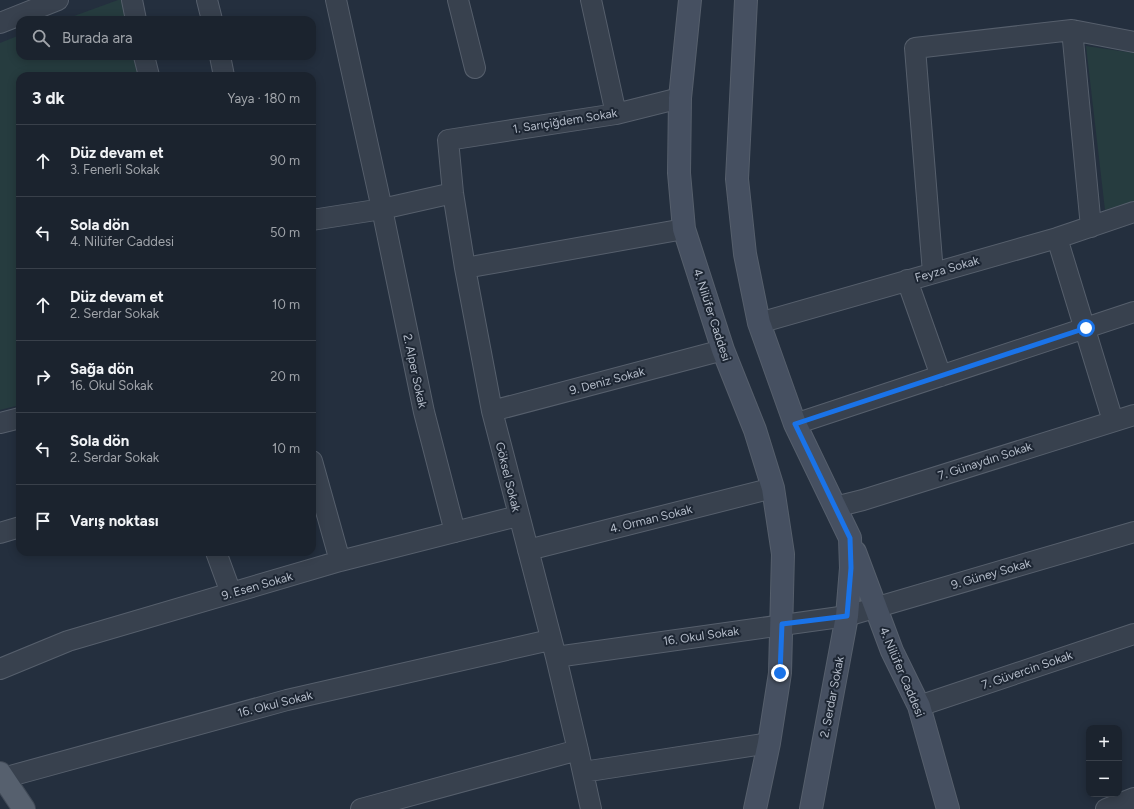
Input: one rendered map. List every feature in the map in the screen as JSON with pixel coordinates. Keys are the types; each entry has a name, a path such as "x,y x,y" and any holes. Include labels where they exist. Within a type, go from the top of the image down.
{"main road":[{"name":"4. Nilüfer Caddesi","path":"690,0 680,98 679,173 684,229 723,350 755,430 773,488 783,554 782,624"},
{"name":"4. Nilüfer Caddesi","path":"746,0 737,179 745,254 759,323 795,424 850,538 892,651 919,706 948,809"},
{"name":"4. Nilüfer Caddesi","path":"850,538 850,584"},
{"name":"2. Serdar Sokak","path":"811,809 847,616 850,584"},
{"path":"755,809 769,743 780,673 782,624"},
{"path":"2,775 24,809"}],"street":[{"path":"18,16 58,0"},
{"path":"132,0 135,16"},
{"path":"207,0 211,16"},
{"name":"2. Alper Sokak","path":"336,0 382,208 424,412 455,532"},
{"path":"458,0 475,68"},
{"path":"591,0 616,114"},
{"path":"0,23 16,17"},
{"path":"933,273 915,48 1072,30 1134,42"},
{"path":"1072,30 1091,226"},
{"path":"145,60 148,72"},
{"path":"221,60 223,72"},
{"name":"1. Sarıçiğdem Sokak","path":"448,140 616,114 680,98"},
{"name":"Göksel Sokak","path":"448,140 453,193 465,268 492,411 553,649 591,809"},
{"path":"316,219 382,208 453,193"},
{"name":"Feyza Sokak","path":"759,323 1057,238 1134,212"},
{"path":"465,268 684,229"},
{"path":"1057,238 1086,328 1113,421"},
{"path":"908,280 941,376"},
{"path":"795,424 1134,312"},
{"name":"9. Deniz Sokak","path":"492,411 723,350"},
{"name":"7. Günaydın Sokak","path":"835,507 863,500 1134,415"},
{"path":"0,423 16,419"},
{"path":"316,475 340,561"},
{"name":"4. Orman Sokak","path":"528,550 773,488"},
{"name":"9. Esen Sokak","path":"0,669 68,641 340,561 518,516"},
{"path":"0,533 16,529"},
{"name":"9. Güney Sokak","path":"847,616 1134,532"},
{"path":"217,556 231,593"},
{"name":"16. Okul Sokak","path":"2,775 287,700 553,649 847,616"},
{"name":"7. Güvercin Sokak","path":"919,706 1134,634"},
{"path":"583,772 769,743"},
{"path":"361,809 578,750"},
{"path":"1106,809 1134,798"}],"green space":[{"path":"118,0 133,0 136,16 74,16"},
{"path":"16,37 16,60 147,60 149,72 16,72 16,406 0,410 0,43"},
{"path":"1086,46 1134,53 1134,201 1105,210"}],"route":[{"path":"780,673 782,624 847,616 851,568 850,538 811,460 795,424 1086,328"}]}
